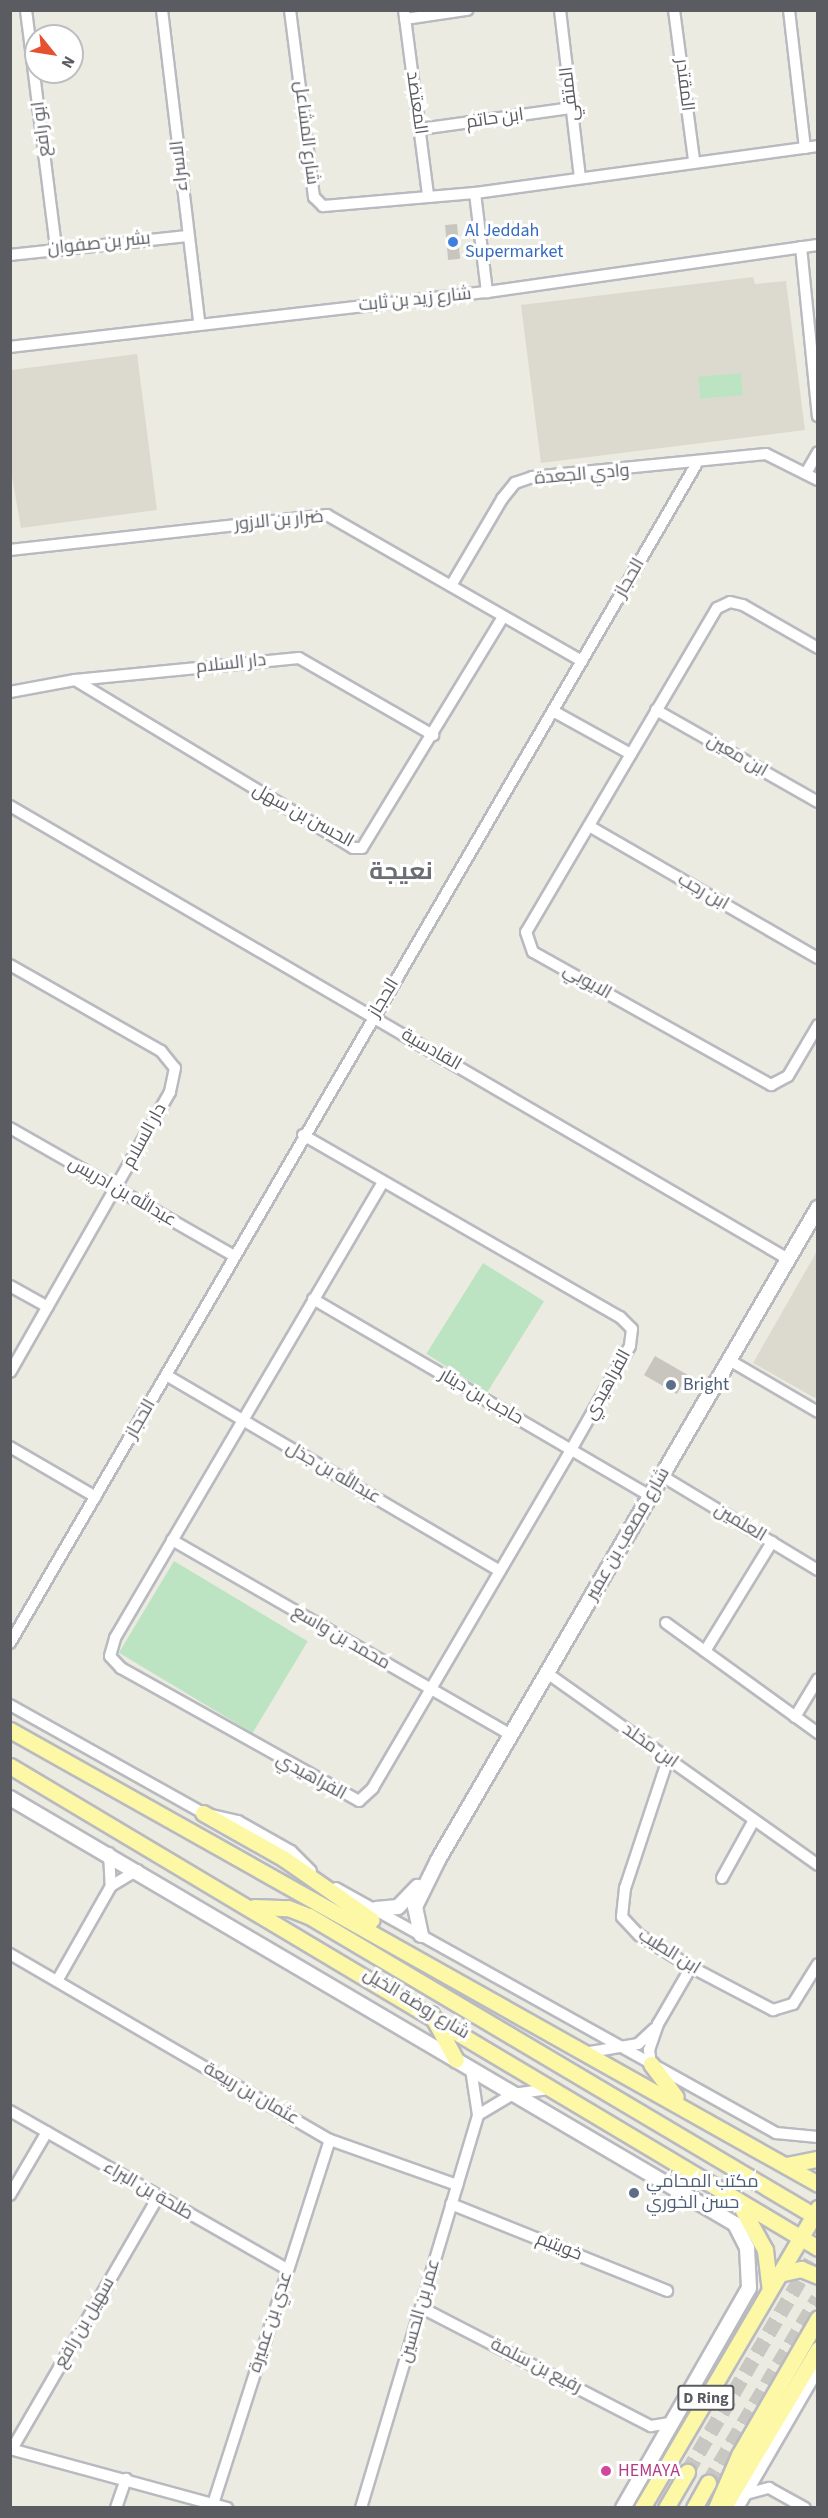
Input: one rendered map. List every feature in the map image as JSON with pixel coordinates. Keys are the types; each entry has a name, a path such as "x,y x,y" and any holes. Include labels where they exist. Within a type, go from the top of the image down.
{"main road":[{"path":"10,1730 680,2102 818,2184"},
{"name":"شارع روضة الخيل","path":"10,1766 254,1907 818,2248"},
{"path":"203,1813 283,1858 417,1956"},
{"path":"254,1907 288,1908 309,1916 816,2214"},
{"path":"431,2014 456,2060"},
{"path":"651,2064 680,2102"},
{"path":"786,2165 818,2159"},
{"path":"733,2196 757,2230 770,2289"},
{"name":"D Ring","path":"642,2508 816,2214"},
{"path":"801,2237 818,2237"},
{"path":"779,2274 801,2269 818,2276"},
{"path":"716,2508 735,2462 818,2318"},
{"path":"723,2508 818,2349"},
{"path":"666,2508 687,2472"},
{"path":"694,2508 708,2483"}],"street":[{"name":"ابو رافع","path":"26,10 56,248"},
{"name":"الاسراء","path":"162,10 199,322"},
{"name":"شارع المشاعل","path":"290,10 314,197 329,208 428,196 476,193 694,160 818,146"},
{"path":"404,15 467,10"},
{"name":"المتقي","path":"560,10 580,177"},
{"name":"المقتدر","path":"674,10 694,160"},
{"path":"789,10 805,148"},
{"name":"المعتضد","path":"404,15 428,196"},
{"name":"ابن حاتم","path":"420,129 571,108"},
{"path":"476,193 487,292"},
{"name":"بشر بن صفوان","path":"10,255 56,248 188,236"},
{"name":"شارع زيد بن ثابت","path":"10,347 199,322 487,292 818,244"},
{"path":"801,247 813,346 818,416"},
{"path":"806,473 818,452"},
{"path":"696,465 766,454 818,480"},
{"name":"وادي الجعدة","path":"452,584 515,483 532,477 696,465"},
{"name":"الحجاز","path":"10,1643 303,1135 554,711 696,465"},
{"name":"ضرار بن الازور","path":"10,550 327,515 452,584 503,617 582,661"},
{"name":"الايوبي","path":"818,648 730,602 717,608 526,932 533,952 771,1085 788,1076 818,1025"},
{"name":"الحسن بن سهل","path":"75,680 353,848 370,841 503,617"},
{"name":"دار السلام","path":"10,692 75,680 299,658 433,735"},
{"name":"ابن معين","path":"657,710 818,802"},
{"path":"554,711 631,754"},
{"name":"القادسية","path":"10,806 788,1259"},
{"name":"ابن رجب","path":"589,826 818,958"},
{"name":"دار السلام","path":"10,965 161,1051 176,1068 170,1092 10,1372"},
{"name":"عبدالله بن ادريس","path":"10,1128 234,1256"},
{"name":"الفراهيدي","path":"303,1135 620,1317 632,1329 630,1346 572,1450 431,1690 367,1795 359,1801 333,1791 122,1668 110,1656 172,1540 383,1182"},
{"name":"شارع مصعب بن عمير","path":"421,1935 415,1907 438,1860 818,1208"},
{"path":"10,1286 48,1307"},
{"name":"حاجب بن دينار","path":"313,1299 650,1496"},
{"path":"729,1360 818,1412"},
{"name":"عبدالله بن جذل","path":"166,1375 500,1571"},
{"path":"10,1447 96,1497"},
{"name":"العلمين","path":"662,1476 818,1570"},
{"name":"محمد بن واسع","path":"172,1540 511,1735"},
{"path":"705,1652 772,1542"},
{"path":"666,1623 818,1733"},
{"name":"ابن مخلد","path":"547,1673 818,1865"},
{"path":"795,1717 818,1679"},
{"path":"10,1704 203,1813 238,1821 376,1910 776,2133 817,2137"},
{"name":"ابن الطيب","path":"668,1759 625,1888 622,1917 639,1935 761,2007 784,2010 818,1964"},
{"name":"شارع روضة الخيل","path":"10,1798 138,1870 513,2094 721,2212 743,2237 751,2268 743,2299 670,2423"},
{"path":"722,1878 754,1820"},
{"path":"109,1853 111,1886"},
{"name":"شارع مصعب بن عمير","path":"376,1910 403,1904 438,1860"},
{"path":"57,1981 111,1886 138,1870"},
{"name":"عثمان بن ربيعة","path":"10,1954 330,2140 457,2185"},
{"path":"651,2064 649,2050 658,2024 691,1967"},
{"path":"590,2052 638,2044 658,2024"},
{"name":"عمر بن الحسين","path":"362,2508 478,2115 471,2069"},
{"path":"478,2115 513,2094 557,2089"},
{"name":"طلحة بن البراء","path":"10,2111 287,2269"},
{"path":"10,2195 47,2132"},
{"name":"عدي بن عميرة","path":"213,2504 330,2140"},
{"name":"سهيل بن رافع","path":"11,2449 158,2197"},
{"name":"خويتيم","path":"451,2204 667,2291"},
{"name":"رفيع بن سلمة","path":"422,2308 651,2426"},
{"path":"738,2508 818,2370"},
{"path":"658,2445 651,2426 696,2415"},
{"path":"623,2508 670,2423"},
{"path":"11,2449 227,2508"},
{"path":"761,2468 774,2489"},
{"path":"116,2508 126,2479"},
{"path":"746,2494 760,2487 774,2489 805,2508"}],"shaded area":[{"path":"753,277 755,284 786,281 805,430 541,463 521,305"},
{"path":"137,354 157,510 21,528 11,471 11,370"},
{"path":"817,1251 818,1394 815,1398 753,1363"}],"green space":[{"path":"741,373 743,395 700,399 698,377"},
{"path":"483,1263 544,1301 487,1392 426,1354"},
{"path":"174,1561 308,1641 253,1733 119,1653"}],"building":[{"name":"Al Jeddah Supermarket","path":"457,224 460,259 448,260 445,225"},
{"name":"Bright","path":"655,1356 688,1375 677,1394 644,1375"}],"tunnel":[{"path":"687,2472 818,2249"},
{"path":"708,2483 818,2298"}],"place":[{"name":"Al Jeddah Supermarket","path":"453,242"},
{"name":"Bright","path":"671,1385"},
{"name":"مكتب المحامي حسن الخوري","path":"634,2193"},
{"name":"HEMAYA","path":"606,2471"}],"district":[{"name":"نعيجة","path":"401,872"}]}
